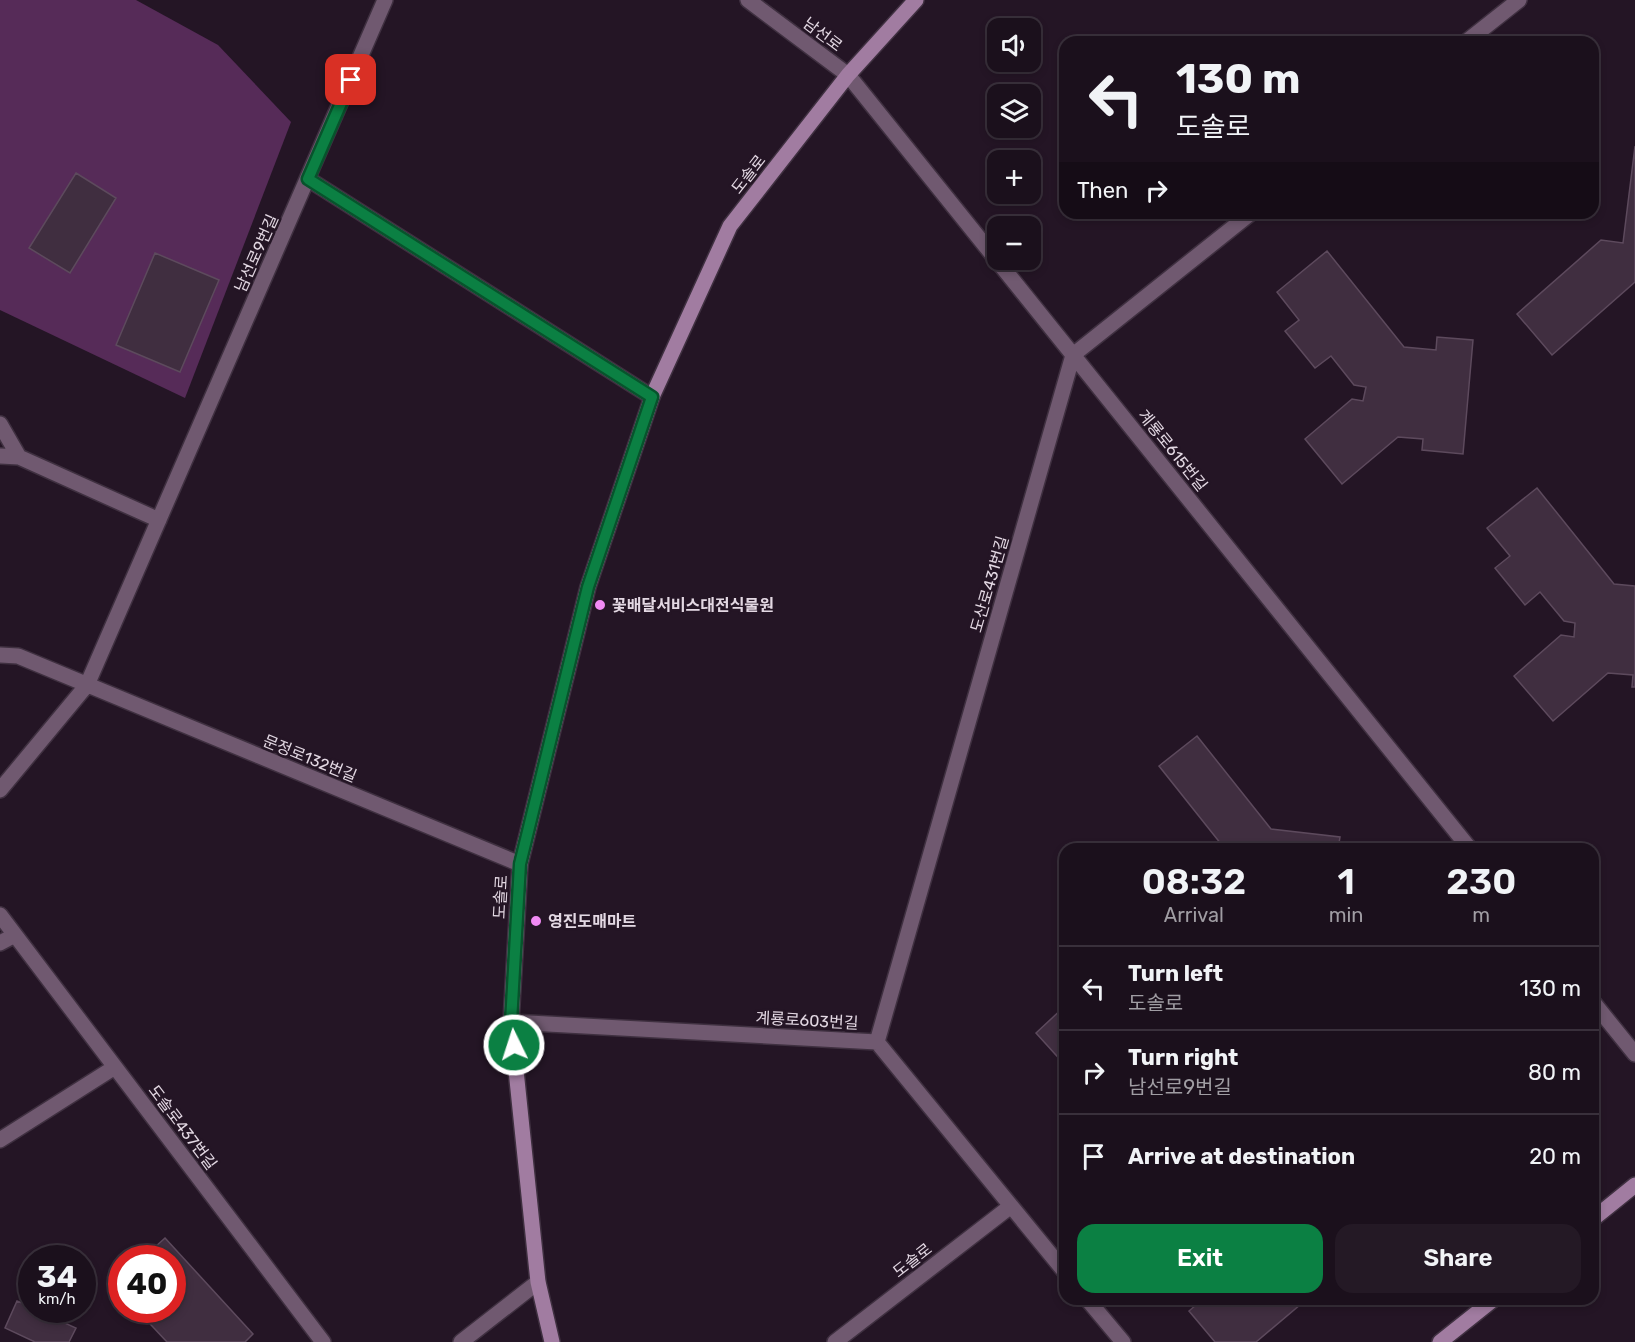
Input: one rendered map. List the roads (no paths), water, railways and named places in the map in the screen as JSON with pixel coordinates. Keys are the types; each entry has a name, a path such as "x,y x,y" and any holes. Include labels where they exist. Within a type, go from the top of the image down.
{"street":[{"name":"남선로9번길","path":"87,685 385,0"},
{"name":"남선로","path":"748,0 848,75"},
{"name":"도솔로","path":"552,1342 537,1282 511,1022 520,864 588,587 652,397 730,226 848,75 916,0"},
{"path":"1474,36 1519,0"},
{"name":"계룡로615번길","path":"848,75 1465,843"},
{"path":"308,179 652,397"},
{"path":"1073,355 1243,219"},
{"name":"도산로431번길","path":"877,1042 1073,355"},
{"path":"0,424 19,457"},
{"path":"0,456 19,457 159,520"},
{"name":"문정로132번길","path":"0,655 18,656 520,864"},
{"path":"0,790 87,685"},
{"name":"도솔로437번길","path":"0,915 323,1342"},
{"path":"0,943 15,934"},
{"path":"1599,1009 1635,1054"},
{"name":"계룡로603번길","path":"511,1022 877,1042 1059,1265"},
{"path":"0,1140 115,1067"},
{"path":"1599,1214 1635,1185"},
{"name":"도솔로","path":"835,1342 1011,1206"},
{"path":"461,1342 537,1282"},
{"path":"1092,1305 1122,1342"},
{"path":"1440,1342 1486,1305"}],"place":[{"name":"꽃배달서비스대전식물원","path":"600,605"},
{"name":"영진도매마트","path":"536,921"}]}
